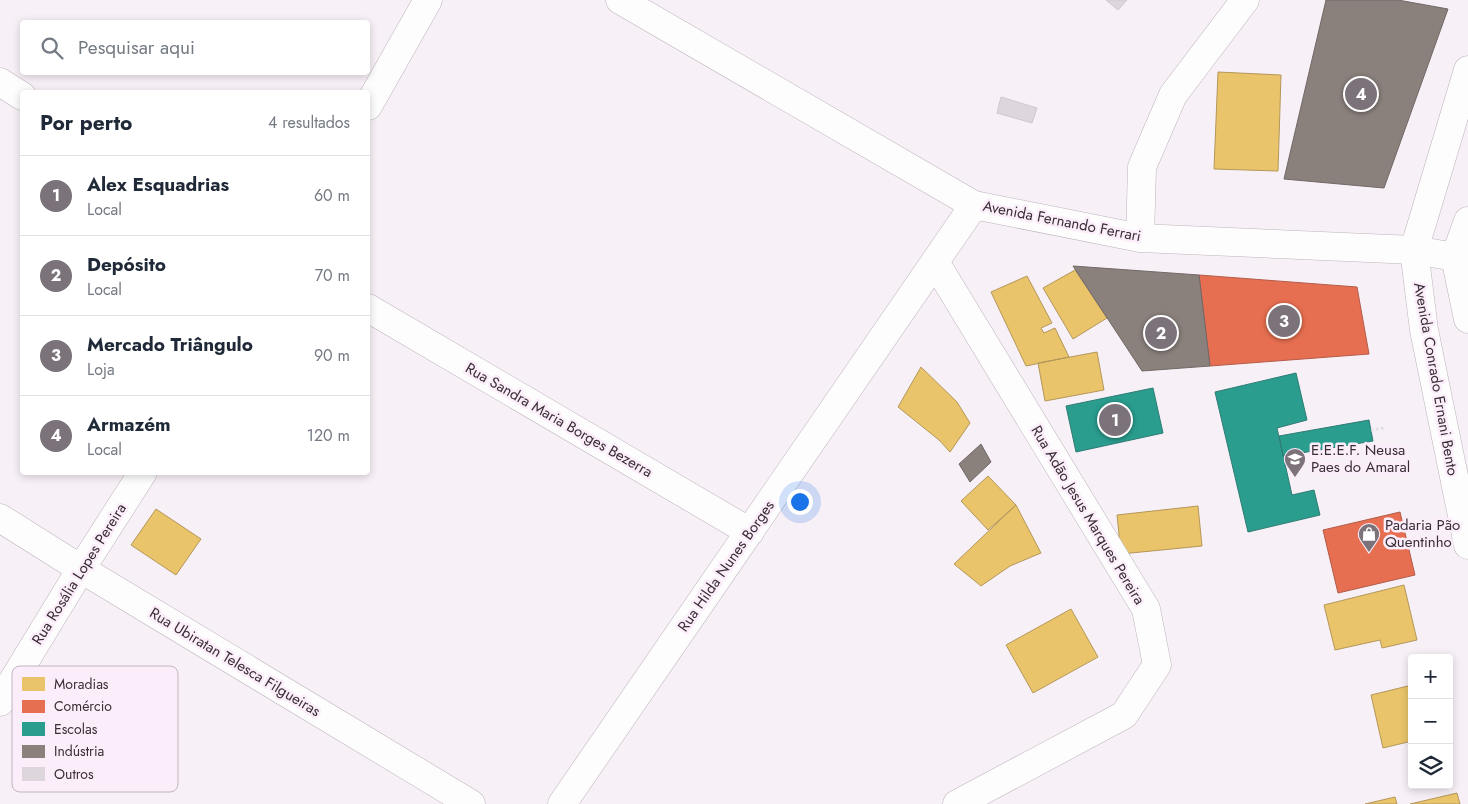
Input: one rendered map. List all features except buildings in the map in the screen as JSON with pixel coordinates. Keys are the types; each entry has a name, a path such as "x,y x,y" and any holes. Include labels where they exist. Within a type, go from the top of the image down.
{"street":[{"path":"370,102 428,0"},
{"name":"Avenida Fernando Ferrari","path":"620,0 974,205 1140,238 1414,250 1462,260"},
{"path":"1140,238 1142,167 1173,95 1245,0"},
{"name":"Avenida Conrado Ernani Bento","path":"1468,70 1414,250 1424,330 1468,545"},
{"path":"0,82 20,95"},
{"name":"Rua Hilda Nunes Borges","path":"562,804 974,205"},
{"path":"1468,221 1462,260 1468,319"},
{"name":"Rua Adão Jesus Marques Pereira","path":"935,262 1146,609 1157,665 1124,715 957,804"},
{"name":"Rua Sandra Maria Borges Bezerra","path":"370,309 750,532"},
{"name":"Rua Rosália Lopes Pereira","path":"22,666 141,475"},
{"name":"Rua Ubiratan Telesca Filgueiras","path":"0,518 81,569 471,804"},
{"name":"Rua Rosália Lopes Pereira","path":"0,702 12,682"}],"path":[{"path":"1371,430 1384,428"}],"place":[{"name":"Armazém","path":"1361,94"},
{"name":"Mercado Triângulo","path":"1284,321"},
{"name":"Depósito","path":"1161,333"},
{"name":"Alex Esquadrias","path":"1115,420"},
{"name":"E.E.E.F. Neusa Paes do Amaral","path":"1295,478"},
{"name":"Padaria Pão Quentinho","path":"1369,553"}]}
